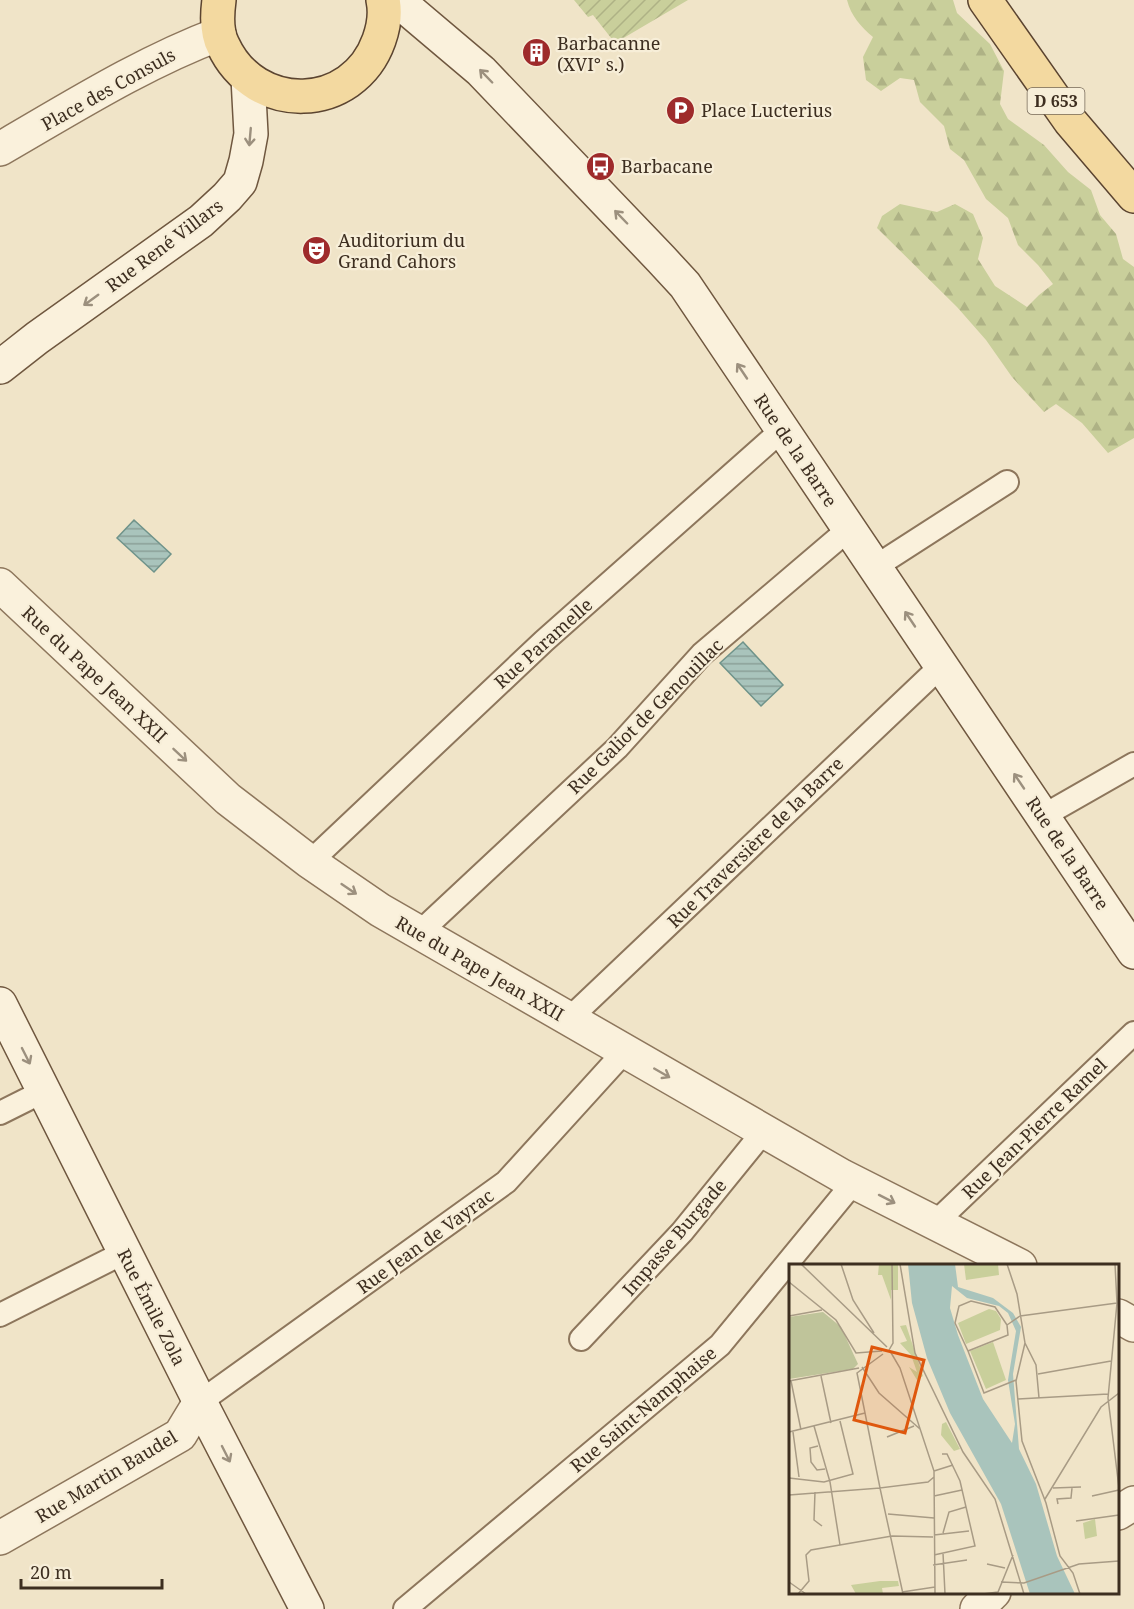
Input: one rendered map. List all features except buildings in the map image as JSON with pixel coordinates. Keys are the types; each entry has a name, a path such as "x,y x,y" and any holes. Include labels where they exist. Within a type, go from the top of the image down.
{"main road":[{"path":"219,0 219,34 222,45 232,61 248,78 267,90 290,96 315,96 339,88 359,73 375,53 383,29 386,12 383,0"},
{"name":"Rue de la Barre","path":"397,0 481,71 685,285 1134,952"},
{"name":"D 653","path":"985,0 1070,121 1134,196"},
{"name":"Place des Consuls","path":"0,149 128,76 187,46 219,34"},
{"name":"Rue René Villars","path":"0,367 201,221 240,182 251,134 248,78"},
{"name":"Rue du Pape Jean XXII","path":"0,585 228,799 310,862 380,910 854,1182 1016,1264"},
{"name":"Rue Émile Zola","path":"0,1004 307,1609"},
{"path":"1119,1317 1134,1325"},
{"name":"Rue Martin Baudel","path":"0,1538 180,1435 200,1402"},
{"path":"1119,1512 1134,1503"},
{"path":"977,1609 993,1594"}],"lane":[{"name":"Rue Paramelle","path":"310,862 544,641 782,430"},
{"path":"875,567 1007,482"},
{"name":"Rue Galiot de Genouillac","path":"419,933 617,748 702,654 849,529"},
{"name":"Rue Traversière de la Barre","path":"569,1019 941,666"},
{"path":"1043,816 1134,764"},
{"name":"Rue Jean-Pierre Ramel","path":"935,1223 1134,1033"},
{"name":"Rue Jean de Vayrac","path":"200,1402 506,1182 625,1052"},
{"path":"0,1113 44,1091"},
{"name":"Impasse Burgade","path":"581,1339 682,1232 764,1131"},
{"name":"Rue Saint-Namphaise","path":"405,1609 720,1345 854,1182"},
{"path":"0,1315 124,1252"}],"green space":[{"path":"574,0 688,0 615,43 593,15 588,17"},
{"path":"847,0 953,0 957,13 990,44 1004,71 1000,104 1008,119 1044,145 1068,172 1091,190 1100,215 1116,234 1123,259 1134,267 1134,438 1108,453 1082,423 1056,404 1044,412 1012,377 986,340 957,307 877,228 882,216 900,204 937,212 955,204 973,214 983,238 978,259 995,286 1027,307 1053,284 1018,245 1008,218 986,199 964,160 950,149 944,126 920,102 914,80 900,78 881,91 866,80 863,57 873,37 857,21"}],"water":[{"path":"134,520 171,554 154,572 117,538"},
{"path":"743,642 783,685 761,706 720,663"}],"place":[{"name":"Barbacanne (XVI° s.)","path":"536,53"},
{"name":"Place Lucterius","path":"680,110"},
{"name":"Barbacane","path":"600,166"},
{"name":"Auditorium du Grand Cahors","path":"317,250"}]}
